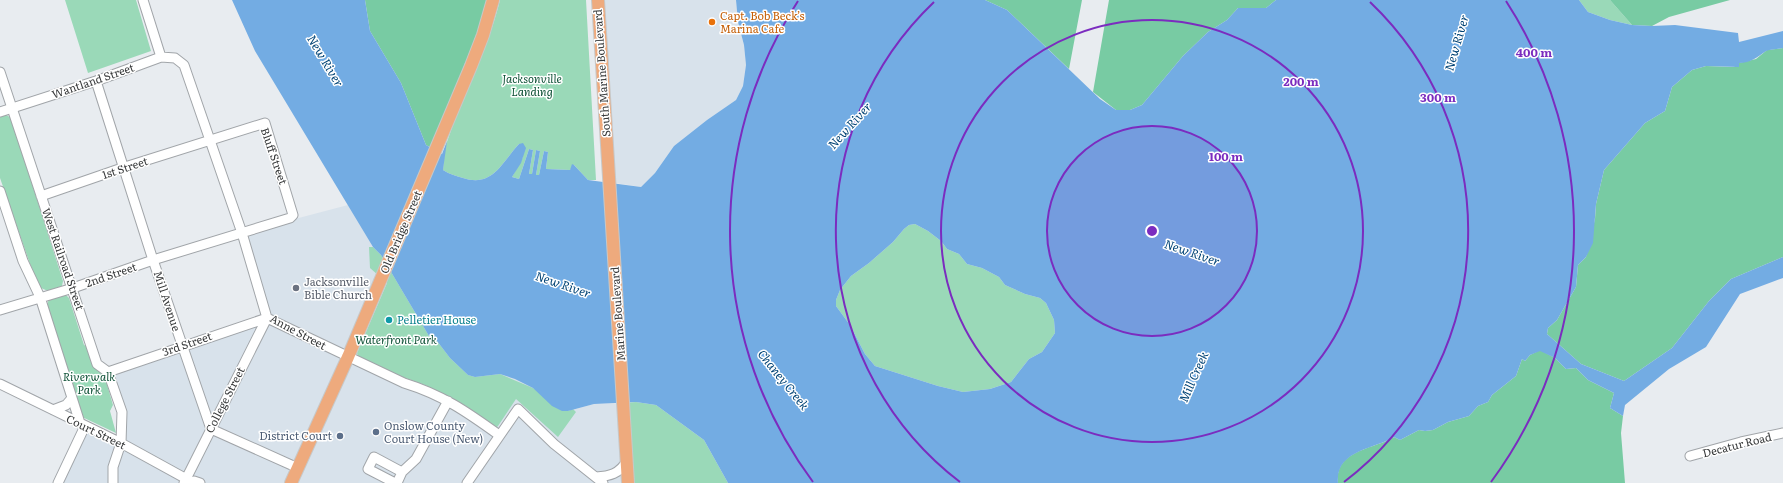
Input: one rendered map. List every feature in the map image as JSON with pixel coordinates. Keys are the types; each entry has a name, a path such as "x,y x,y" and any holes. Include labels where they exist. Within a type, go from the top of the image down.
{"main road":[{"name":"Old Bridge Street","path":"291,483 348,357 484,35 493,0"},
{"name":"South Marine Boulevard","path":"598,0 607,146"},
{"name":"Marine Boulevard","path":"607,146 628,483"}],"street":[{"path":"143,0 161,57"},
{"name":"Anne Street","path":"161,57 175,58 184,65 242,233 267,318 404,383 423,389 460,407 499,435"},
{"name":"Wantland Street","path":"0,112 96,81 161,57"},
{"name":"West Railroad Street","path":"0,72 98,364 108,372 122,412 121,443 113,467 113,483"},
{"name":"Mill Avenue","path":"96,81 125,167 153,260 211,430"},
{"name":"Bluff Street","path":"210,141 266,123 293,215 290,218"},
{"name":"1st Street","path":"41,196 125,167 210,141"},
{"path":"0,191 23,261 40,297 82,425 58,483"},
{"name":"2nd Street","path":"0,310 73,288 153,260 290,218"},
{"name":"3rd Street","path":"108,372 267,318"},
{"name":"College Street","path":"191,482 211,430 267,318"},
{"name":"Court Street","path":"0,384 121,443 191,482"},
{"path":"53,410 66,405 72,398"},
{"path":"402,472 374,457 368,469 396,483 402,472 416,459 448,401"},
{"path":"467,483 518,409 554,444 599,480 618,473 627,462"},
{"path":"211,430 298,468"},
{"name":"Decatur Road","path":"1690,456 1741,442 1783,433"}],"shaded area":[{"path":"598,0 736,0 738,22 744,45 746,65 743,86 736,100 707,120 674,146 655,173 641,187 609,182"},
{"path":"348,205 373,247 568,411 594,404 623,403 628,483 58,483 85,426 120,443 122,412 108,372 267,318 242,233"}],"green space":[{"path":"65,0 136,0 151,51 88,73"},
{"path":"365,0 493,0 435,150 426,145 401,83 370,31"},
{"name":"Jacksonville Landing","path":"500,0 586,0 596,180 588,180 574,165 570,170 546,169 548,152 544,151 539,175 536,175 540,151 536,150 532,174 529,174 533,150 529,149 519,179 512,177 523,157 519,144 496,172 482,179 473,180 463,178 443,170 444,154 454,122 489,36"},
{"path":"985,0 1082,0 1069,69 1007,10"},
{"path":"1109,0 1276,0 1266,8 1238,8 1227,20 1208,32 1183,56 1142,105 1130,110 1116,110 1093,92"},
{"path":"1579,0 1610,0 1632,25 1610,20 1588,12"},
{"path":"1610,0 1730,0 1669,17 1652,26 1632,25"},
{"path":"1783,48 1783,257 1731,279 1709,301 1672,348 1624,381 1581,364 1547,334 1548,328 1557,320 1576,287 1578,265 1586,257 1604,170 1645,123 1665,111 1672,87 1692,70 1706,66 1734,67 1739,63 1756,59 1767,50"},
{"path":"5,114 11,118 63,281 62,286 48,291 41,288 30,264 0,178 0,115"},
{"path":"915,224 928,231 941,241 947,249 959,254 967,264 982,268 999,277 1005,285 1025,294 1040,298 1046,303 1054,320 1055,333 1042,352 1029,359 1011,382 990,389 963,392 938,386 875,366 865,354 850,325 836,306 836,300 840,290 851,276 869,263 893,242 904,229 909,225"},
{"name":"Waterfront Park","path":"369,247 373,247 381,255 429,336 437,341 450,358 468,375 475,377 500,374 533,388 568,411 573,409 576,412 558,437 516,399 496,428 466,406 425,385 400,376 358,356 357,353 387,283 370,268"},
{"name":"Riverwalk Park","path":"65,294 69,298 84,345 88,347 103,371 113,405 110,411 116,433 80,416 47,305 49,299"},
{"path":"1540,350 1555,358 1566,369 1576,368 1588,380 1614,393 1610,408 1623,416 1621,433 1625,483 1338,483 1338,472 1342,464 1357,452 1394,437 1400,440 1419,430 1433,430 1448,422 1469,416 1478,406 1488,402 1492,395 1516,376 1522,359 1525,361 1530,355"},
{"path":"636,402 656,405 704,440 728,483 628,483 623,403"}],"water":[{"path":"232,0 365,0 370,31 401,83 426,145 442,154 447,141 443,170 463,178 473,180 482,179 496,172 519,144 523,143 526,148 521,163 512,177 519,179 529,149 533,150 529,174 532,174 536,150 540,151 536,175 539,175 544,151 548,152 546,169 570,170 572,164 588,180 641,187 655,173 674,146 707,120 736,100 743,86 746,65 744,45 738,22 736,0 985,0 1007,10 1100,99 1116,110 1130,110 1142,105 1183,56 1208,32 1227,20 1238,8 1266,8 1276,0 1579,0 1588,12 1610,20 1632,25 1675,25 1738,33 1739,42 1783,31 1783,48 1766,51 1750,61 1739,63 1739,67 1706,66 1692,70 1672,87 1665,111 1645,123 1604,170 1596,204 1593,243 1586,257 1578,265 1576,287 1557,320 1548,328 1547,334 1581,364 1624,381 1672,348 1709,301 1731,279 1783,257 1783,278 1740,294 1706,347 1669,369 1625,405 1623,416 1610,408 1614,393 1588,380 1576,368 1566,369 1555,358 1540,351 1530,355 1525,361 1522,359 1516,376 1492,395 1488,402 1478,406 1469,416 1448,422 1433,430 1419,430 1400,440 1394,437 1349,457 1339,472 1338,483 728,483 704,440 656,405 636,402 594,404 568,411 562,411 552,406 533,388 515,379 500,374 475,377 468,375 450,358 437,341 429,336 381,255 373,247 255,51","holes":["915,224 928,231 941,241 947,249 959,254 967,264 982,268 999,277 1005,285 1025,294 1040,298 1046,303 1054,320 1055,333 1042,352 1029,359 1011,382 990,389 963,392 938,386 875,366 865,354 850,325 836,306 836,300 840,290 851,276 869,263 893,242 904,229 909,225"]}],"place":[{"name":"Capt. Bob Beck’s Marina Cafe","path":"712,22"},
{"name":"Jacksonville Bible Church","path":"296,288"},
{"name":"Pelletier House","path":"389,320"},
{"name":"Onslow County Court House (New)","path":"376,432"},
{"name":"District Court","path":"340,436"}],"water label":[{"name":"New River","path":"1457,43"},
{"name":"New River","path":"325,61"},
{"name":"New River","path":"850,126"},
{"name":"New River","path":"1192,253"},
{"name":"New River","path":"563,285"},
{"name":"Mill Creek","path":"1194,377"},
{"name":"Chaney Creek","path":"783,380"}]}
